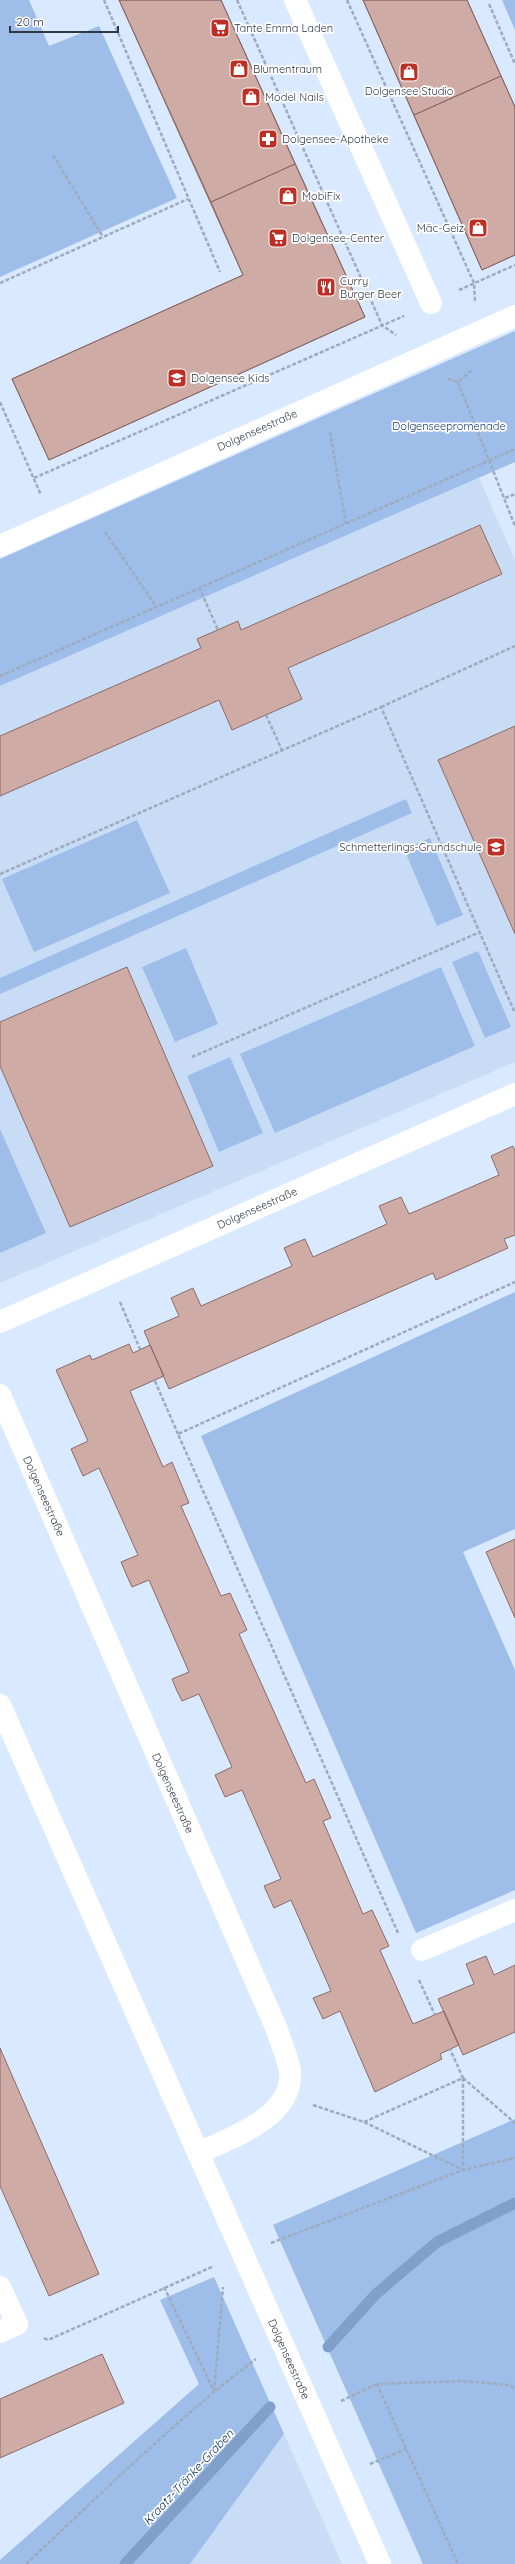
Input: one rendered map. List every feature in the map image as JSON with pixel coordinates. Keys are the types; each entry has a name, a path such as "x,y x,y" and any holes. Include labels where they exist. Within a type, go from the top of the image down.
{"street":[{"path":"295,0 431,303"},
{"name":"Dolgenseestraße","path":"0,546 77,510 515,316"},
{"name":"Dolgenseestraße","path":"0,1322 515,1094"},
{"name":"Dolgenseestraße","path":"0,1395 277,2030 290,2072 286,2096"},
{"name":"Dolgenseestraße","path":"0,1705 380,2564"},
{"path":"422,1950 515,1910"},
{"path":"198,2154 260,2124 286,2096"},
{"path":"0,2287 8,2328"}],"path":[{"path":"104,0 220,272"},
{"path":"237,0 382,325"},
{"path":"347,0 474,283"},
{"path":"489,4 515,64"},
{"path":"54,155 103,237"},
{"path":"0,283 188,199"},
{"path":"34,478 515,265"},
{"path":"458,382 515,526"},
{"path":"324,400 346,524"},
{"path":"0,402 53,522"},
{"path":"0,676 515,449"},
{"path":"505,498 515,494"},
{"path":"77,510 96,518 156,606"},
{"path":"199,587 218,630"},
{"path":"0,874 381,707 515,646"},
{"path":"381,707 515,1013"},
{"path":"266,715 282,750"},
{"path":"192,1056 480,932"},
{"path":"108,1274 140,1349"},
{"path":"178,1434 515,1282"},
{"path":"154,1380 399,1934"},
{"path":"418,1976 435,2015"},
{"path":"450,2049 463,2078 463,2170"},
{"path":"364,2122 463,2078"},
{"path":"463,2078 515,2123"},
{"path":"286,2096 364,2122 463,2170"},
{"path":"243,2253 463,2170 515,2158"},
{"path":"8,2328 48,2340 164,2287 219,2264"},
{"path":"214,2391 224,2284"},
{"path":"164,2287 214,2391"},
{"path":"26,2564 214,2391 281,2340"},
{"path":"314,2414 377,2384 464,2382 515,2385"},
{"path":"377,2384 458,2564"},
{"path":"510,2384 515,2389"},
{"path":"341,2477 406,2449"}],"shaded area":[{"path":"479,478 515,560 515,1062 0,1283 0,686"},
{"path":"284,2434 342,2564 190,2564"}],"green space":[{"path":"0,0 29,0 49,46 99,26 177,198 0,277"},
{"path":"502,0 515,0 515,30"},
{"name":"Dolgenseepromenade","path":"515,331 515,462 0,686 0,559"},
{"path":"406,799 412,813 0,994 0,978"},
{"path":"137,820 170,893 34,952 2,879"},
{"path":"430,838 463,915 437,926 404,849"},
{"path":"186,948 218,1024 175,1042 142,967"},
{"path":"478,951 511,1027 485,1038 452,962"},
{"path":"441,967 475,1046 275,1133 240,1054"},
{"path":"230,1057 263,1133 219,1152 187,1076"},
{"path":"0,1129 46,1233 0,1253"},
{"path":"515,1292 515,1529 463,1552 515,1670 515,1890 416,1933 201,1436"},
{"path":"515,2119 515,2564 423,2564 273,2225"},
{"path":"214,2277 284,2434 190,2564 0,2564 0,2560 199,2384 160,2300"}],"building":[{"name":"Dolgensee-Center","path":"119,0 221,0 365,317 49,460 12,379 243,275"},
{"path":"119,0 221,0 295,164 211,202"},
{"path":"363,0 467,0 515,107 515,255 482,270"},
{"path":"363,0 467,0 501,76 414,115"},
{"path":"501,76 515,107 515,255 482,270 414,115"},
{"name":"Dolgensee-Center","path":"295,164 365,317 49,460 12,379 243,275 211,202"},
{"path":"480,525 502,574 288,668 302,699 232,730 219,700 0,796 0,736 201,648 197,639 238,621 241,630"},
{"name":"Schmetterlings-Grundschule","path":"515,726 515,934 438,760"},
{"path":"127,967 213,1166 70,1227 0,1066 0,1022"},
{"path":"513,1146 515,1151 515,1235 504,1239 508,1248 436,1280 433,1273 169,1389 144,1331 179,1316 171,1298 193,1288 201,1306 292,1266 284,1248 295,1243 305,1239 313,1257 387,1224 379,1206 401,1197 409,1214 499,1175 491,1156"},
{"path":"129,1344 133,1353 150,1345 164,1376 130,1391 163,1467 172,1462 189,1503 181,1506 221,1596 230,1593 247,1630 239,1634 306,1783 314,1779 331,1818 323,1821 363,1914 372,1910 389,1946 380,1950 413,2024 444,2011 459,2045 440,2054 442,2059 375,2092 340,2011 323,2019 313,1998 331,1991 291,1900 274,1908 264,1886 281,1879 242,1790 225,1797 215,1775 232,1767 199,1694 182,1701 177,1691 172,1679 189,1672 149,1580 132,1587 127,1576 121,1562 138,1555 99,1468 83,1476 71,1449 88,1441 56,1370 90,1355 92,1360"},
{"path":"515,1539 515,1618 486,1552"},
{"path":"486,1956 494,1975 515,1965 515,2032 463,2055 438,1999 474,1984 466,1964"},
{"path":"0,2048 99,2274 49,2296 0,2186"},
{"path":"102,2354 124,2403 0,2458 0,2399"}],"waterway":[{"name":"Kraatz-Tränke-Graben","path":"328,2347 376,2294 437,2242 515,2203"},
{"name":"Kraatz-Tränke-Graben","path":"125,2564 270,2407"}],"place":[{"name":"Tante Emma Laden","path":"220,28"},
{"name":"Blumentraum","path":"239,69"},
{"name":"Dolgensee Studio","path":"409,72"},
{"name":"Model Nails","path":"251,97"},
{"name":"Dolgensee-Apotheke","path":"268,139"},
{"name":"MobiFix","path":"288,196"},
{"name":"Mäc-Geiz","path":"478,228"},
{"name":"Dolgensee-Center","path":"278,238"},
{"name":"Curry Burger Beer","path":"326,287"},
{"name":"Dolgensee Kids","path":"177,378"},
{"name":"Schmetterlings-Grundschule","path":"496,847"}]}
